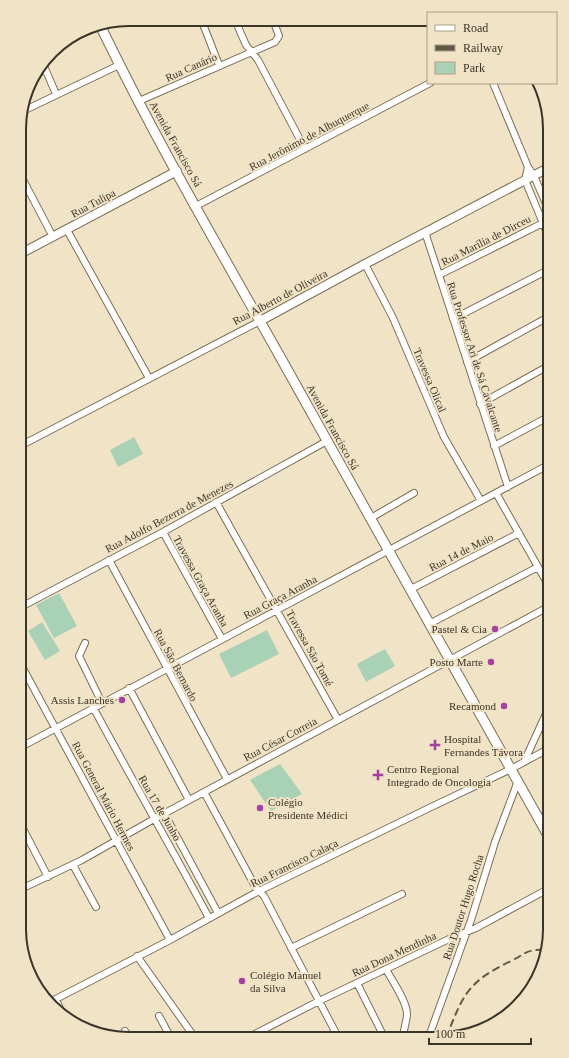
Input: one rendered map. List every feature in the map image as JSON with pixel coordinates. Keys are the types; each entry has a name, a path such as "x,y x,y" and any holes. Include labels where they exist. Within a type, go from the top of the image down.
{"main road":[{"name":"Avenida Francisco Sá","path":"102,30 119,65 196,206 543,827"}],"street":[{"path":"204,26 219,65"},
{"path":"238,26 246,45 258,60 305,149"},
{"name":"Rua Canário","path":"139,101 275,42 279,36 275,26"},
{"path":"29,108 119,65"},
{"path":"45,69 56,94"},
{"name":"Rua Jerônimo de Albuquerque","path":"196,206 428,84"},
{"path":"492,84 528,167 534,176 543,197"},
{"path":"528,167 525,180 543,223"},
{"name":"Rua Tulipa","path":"26,251 177,171"},
{"name":"Rua Alberto de Oliveira","path":"26,443 543,171"},
{"path":"26,185 53,237"},
{"name":"Rua Marília de Dirceu","path":"439,276 543,223"},
{"path":"67,230 149,378"},
{"name":"Rua Professor Ari de Sá Cavalcante","path":"425,232 508,487"},
{"name":"Travessa Olical","path":"365,264 393,318 444,437 481,501"},
{"path":"453,319 543,272"},
{"path":"467,362 543,320"},
{"path":"480,404 543,370"},
{"path":"494,446 543,420"},
{"name":"Rua Adolfo Bezerra de Menezes","path":"26,604 163,532 327,441"},
{"name":"Rua Graça Aranha","path":"26,744 93,707 543,468"},
{"path":"496,493 543,576"},
{"path":"371,518 414,494"},
{"name":"Travessa São Tomé","path":"216,502 278,610 338,720"},
{"name":"Travessa Graça Aranha","path":"163,532 222,639"},
{"name":"Rua 14 de Maio","path":"411,589 519,534"},
{"name":"Rua São Bernardo","path":"109,560 226,779"},
{"path":"431,624 538,567"},
{"name":"Rua César Correia","path":"26,887 73,865 226,779 543,610"},
{"path":"85,643 79,656 102,703"},
{"name":"Rua General Mário Hermes","path":"26,674 170,940"},
{"path":"130,688 189,800"},
{"name":"Rua 17 de Junho","path":"93,707 209,918"},
{"path":"524,762 543,720"},
{"name":"Rua Francisco Calaça","path":"55,1000 170,940 259,891 427,808 511,769 543,752"},
{"name":"Rua Doutor Hugo Rocha","path":"430,1032 466,932 495,842 518,782"},
{"path":"204,792 256,888 264,896 335,1032"},
{"name":"Rua 17 de Junho","path":"164,813 218,914"},
{"path":"26,835 48,877"},
{"path":"73,865 96,907"},
{"name":"Rua Dona Mendinha","path":"260,1032 319,1001 476,928 543,892"},
{"path":"291,948 402,894"},
{"path":"137,956 191,1032"},
{"path":"386,969 405,1005 407,1013 403,1032"},
{"path":"357,983 382,1032"},
{"path":"159,1016 168,1032"}],"green space":[{"path":"134,437 143,454 118,467 110,450"},
{"path":"59,593 77,626 54,638 36,605"},
{"path":"42,622 60,651 45,660 28,631"},
{"path":"267,630 279,654 231,678 219,654"},
{"path":"385,649 395,666 366,682 357,664"},
{"path":"280,764 302,794 271,811 250,780"}],"railway":[{"path":"449,1032 462,1000 476,983 496,969 526,952 540,950"}],"place":[{"name":"Pastel & Cia","path":"495,629"},
{"name":"Posto Marte","path":"491,662"},
{"name":"Assis Lanches","path":"122,700"},
{"name":"Recamond","path":"504,706"},
{"name":"Hospital Fernandes Távora","path":"435,745"},
{"name":"Centro Regional Integrado de Oncologia","path":"378,775"},
{"name":"Colégio Presidente Médici","path":"260,808"},
{"name":"Colégio Manuel da Silva","path":"242,981"}]}
